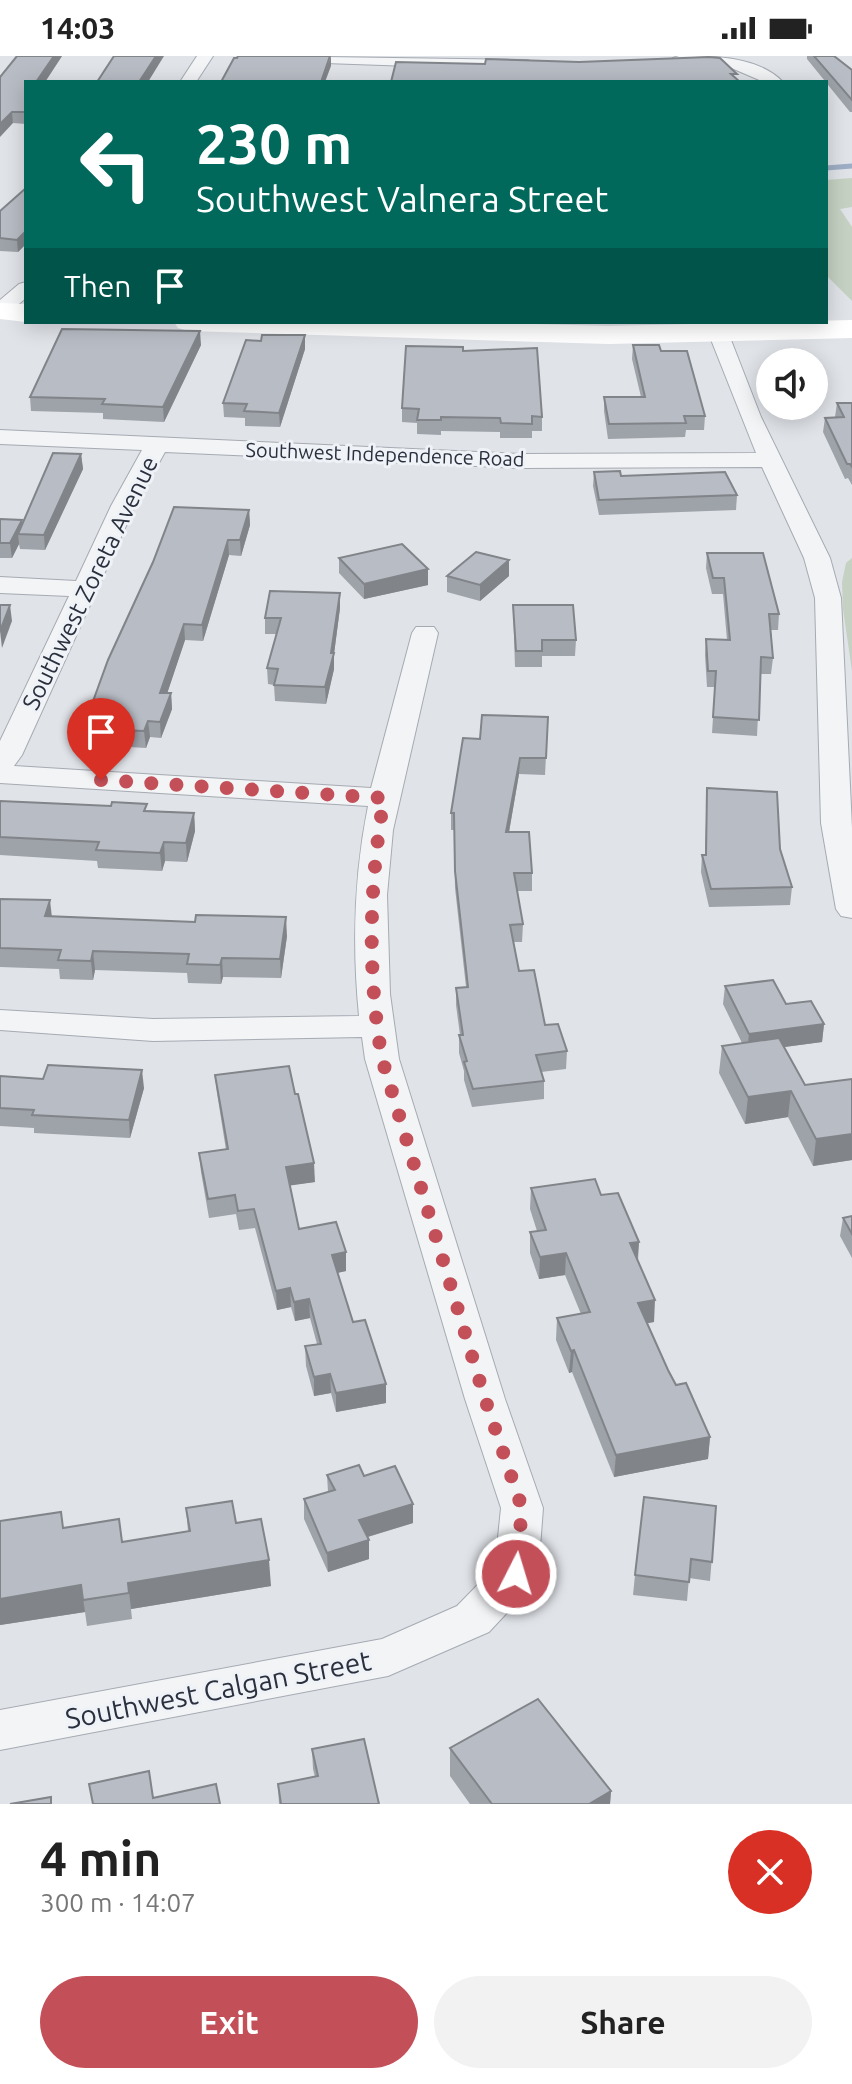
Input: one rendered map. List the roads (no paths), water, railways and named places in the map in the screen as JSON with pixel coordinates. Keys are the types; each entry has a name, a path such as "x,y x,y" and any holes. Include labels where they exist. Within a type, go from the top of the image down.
{"street":[{"path":"189,80 205,56"},
{"path":"268,56 548,65"},
{"path":"664,62 736,63 757,70 772,80"},
{"path":"0,310 24,290"},
{"path":"0,310 24,313"},
{"path":"244,324 494,333 717,328 852,329"},
{"path":"717,328 750,417 817,558 828,598 836,823 852,909"},
{"name":"Southwest Independence Road","path":"0,437 521,461 771,460"},
{"name":"Southwest Zoreta Avenue","path":"0,764 8,755 123,506 157,445"},
{"path":"0,585 84,589"},
{"name":"Southwest Calgan Street","path":"0,1730 388,1657 473,1619 516,1574 522,1508 485,1399 382,1059 376,1026 370,946 373,859 384,798 425,633"},
{"path":"0,774 384,798"},
{"path":"0,1020 153,1030 376,1026"}],"waterway":[{"path":"828,168 852,166"}]}
